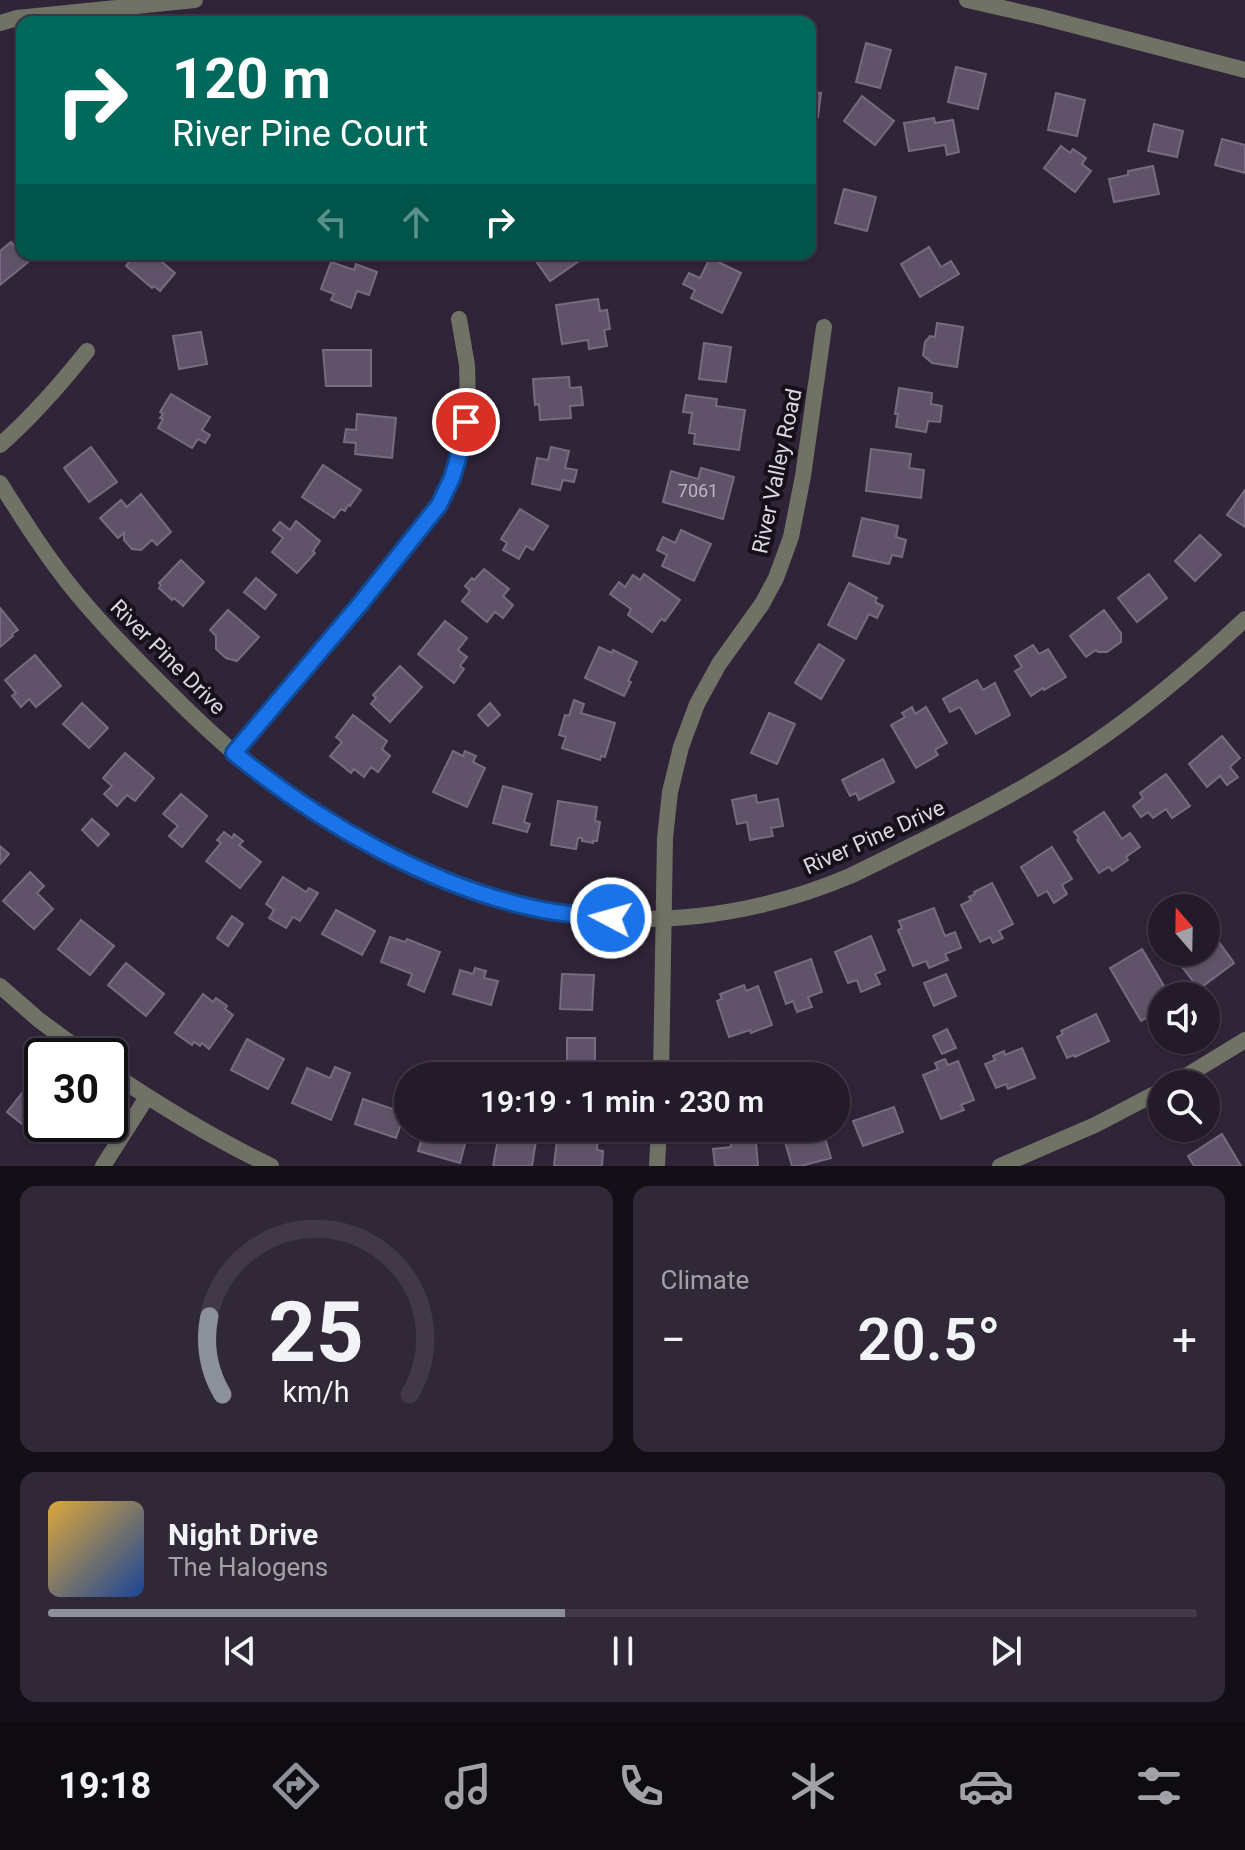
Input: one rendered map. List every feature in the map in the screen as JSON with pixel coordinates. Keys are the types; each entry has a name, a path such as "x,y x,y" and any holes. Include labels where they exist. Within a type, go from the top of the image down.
{"street":[{"path":"37,16 195,0"},
{"path":"967,0 1245,70"},
{"path":"234,753 439,505 452,478 463,441 468,403 467,365 459,319"},
{"name":"River Valley Road","path":"661,1062 665,838 670,792 681,747 697,704 719,664 762,604 776,578 791,537 824,327"},
{"path":"0,445 55,393 87,351"},
{"name":"River Pine Drive","path":"0,483 32,534 77,594 126,650 234,753 267,779 309,810 354,837 424,871 535,909 557,913 611,918 699,916 743,909 848,877 1021,789 1089,747 1202,659 1245,619"},
{"path":"0,986 64,1038"},
{"path":"1196,1070 1245,1040"},
{"path":"128,1084 235,1149 271,1166"},
{"path":"103,1166 147,1097"},
{"path":"1000,1166 1095,1125 1148,1097"},
{"path":"657,1166 658,1142"}],"building":[{"path":"866,43 891,50 880,88 856,82"},
{"path":"956,67 986,74 978,109 948,102"},
{"path":"816,93 821,93 816,117"},
{"path":"1056,93 1085,100 1077,136 1048,130"},
{"path":"862,96 894,121 875,145 844,121"},
{"path":"934,118 935,123 953,120 959,152 947,155 945,145 909,151 904,123"},
{"path":"1154,124 1183,131 1177,157 1148,151"},
{"path":"1222,139 1245,145 1245,173 1215,165"},
{"path":"1061,146 1070,153 1073,149 1086,158 1082,164 1091,171 1075,192 1044,168"},
{"path":"1153,166 1159,194 1114,202 1109,179"},
{"path":"844,189 876,197 867,231 835,223"},
{"path":"11,242 16,248 16,260 28,262 0,285 0,251"},
{"path":"929,247 941,267 951,261 959,274 920,297 901,264"},
{"path":"131,260 160,260 175,273 160,291 126,266"},
{"path":"535,260 581,260 550,281"},
{"path":"709,260 741,273 722,313 691,298 695,290 683,284 689,273 700,278"},
{"path":"331,262 354,270 356,264 377,272 369,295 357,291 351,308 331,300 334,294 321,289"},
{"path":"598,299 600,311 607,310 610,329 604,330 607,346 589,349 588,340 562,344 556,305"},
{"path":"937,323 963,327 957,367 932,363 923,355 925,342 930,336 935,337"},
{"path":"201,332 207,364 179,369 173,336"},
{"path":"704,343 731,347 726,382 699,379"},
{"path":"323,350 371,350 371,386 326,386"},
{"path":"569,377 570,388 581,387 583,405 570,406 571,418 540,420 539,404 535,405 533,379"},
{"path":"899,388 932,393 931,404 942,406 940,422 928,421 926,432 896,427"},
{"path":"171,394 210,417 202,430 210,435 205,443 198,439 192,448 158,428 163,419 160,412"},
{"path":"686,395 717,399 716,406 745,410 739,450 694,444 695,434 689,433 692,413 683,412"},
{"path":"357,414 396,418 392,458 355,454 356,443 344,442 346,429 356,430"},
{"path":"91,447 117,482 89,502 64,468"},
{"path":"551,447 569,451 565,468 577,470 574,482 563,480 560,490 532,484 537,458 548,460"},
{"path":"871,449 911,454 909,468 924,470 921,498 866,491"},
{"path":"323,465 361,490 350,506 345,511 341,509 334,518 302,497"},
{"path":"701,468 734,477 723,519 663,502 671,471 698,479"},
{"path":"1245,490 1245,527 1227,515"},
{"path":"141,494 171,532 157,545 152,540 141,550 132,549 124,540 124,533 118,538 100,518 121,500 127,507"},
{"path":"520,509 548,526 533,550 526,546 519,559 503,550 507,543 501,539"},
{"path":"862,518 898,526 896,537 906,540 902,557 892,555 889,564 853,556"},
{"path":"296,521 320,541 313,551 315,553 297,573 272,552 283,538 273,530 280,522 290,530"},
{"path":"681,530 711,544 694,581 662,566 667,555 657,550 663,537 675,543"},
{"path":"1200,535 1221,555 1195,581 1175,561"},
{"path":"181,560 204,582 183,606 159,588 159,583"},
{"path":"484,569 509,589 503,596 513,605 503,618 495,612 487,622 462,601 470,591 465,586"},
{"path":"644,574 680,600 665,621 661,619 652,632 628,615 631,609 610,594 619,582 625,587 633,575 640,580"},
{"path":"1149,574 1167,598 1137,622 1118,598"},
{"path":"256,578 276,595 265,609 244,592"},
{"path":"849,583 877,598 875,602 883,606 877,618 869,614 856,639 828,625"},
{"path":"0,608 18,630 0,647"},
{"path":"228,610 259,637 237,661 226,658 216,649 216,636 210,630"},
{"path":"1104,610 1121,633 1121,642 1107,652 1096,650 1086,657 1070,636"},
{"path":"445,621 467,638 458,650 467,657 460,666 464,669 454,683 418,654"},
{"path":"819,644 844,660 821,699 795,683"},
{"path":"1033,645 1039,654 1048,649 1066,677 1031,696 1015,671 1022,667 1015,656"},
{"path":"599,647 637,662 624,696 585,678"},
{"path":"35,655 61,686 36,707 29,699 21,707 12,696 16,693 5,680"},
{"path":"400,666 422,687 390,722 371,704 376,698 373,695"},
{"path":"977,680 983,690 995,683 1010,715 976,734 960,707 950,712 943,699"},
{"path":"574,700 584,704 581,713 615,723 605,757 601,756 600,760 562,748 566,737 559,735"},
{"path":"82,703 108,728 89,748 63,724"},
{"path":"490,703 500,715 488,726 478,715"},
{"path":"912,707 915,714 926,707 947,743 935,750 938,755 916,768 891,725 905,717 902,713"},
{"path":"769,713 795,724 777,764 751,753"},
{"path":"353,715 387,741 382,749 390,756 378,772 371,767 364,777 354,769 351,773 330,756 342,742 336,737"},
{"path":"1222,736 1240,758 1230,767 1238,777 1227,785 1220,776 1207,787 1189,764"},
{"path":"453,751 463,756 465,751 476,756 473,762 485,768 467,807 433,792"},
{"path":"125,753 154,778 135,801 127,795 117,806 104,794 112,786 103,778"},
{"path":"883,759 894,782 859,800 856,793 850,796 842,780"},
{"path":"1166,774 1190,806 1172,818 1166,809 1153,818 1148,812 1141,817 1133,806 1143,798 1140,793"},
{"path":"503,786 532,794 524,822 530,824 527,832 493,823"},
{"path":"181,794 207,816 182,847 169,836 178,826 163,814"},
{"path":"756,795 757,803 778,799 783,826 771,828 773,836 750,840 747,822 737,824 732,800"},
{"path":"558,801 597,807 595,821 600,822 597,841 593,843 578,838 576,849 551,845"},
{"path":"1104,812 1122,839 1130,833 1140,847 1112,871 1109,867 1099,873 1074,832"},
{"path":"92,819 109,834 98,846 82,830"},
{"path":"224,832 232,838 234,834 243,841 239,845 261,862 240,888 206,861 221,843 217,840"},
{"path":"0,846 9,854 0,864"},
{"path":"1052,847 1072,879 1062,885 1067,894 1054,903 1047,891 1038,896 1021,867"},
{"path":"30,872 44,886 37,893 53,909 34,929 3,901"},
{"path":"283,877 306,892 309,888 318,893 300,921 293,917 286,928 269,918 274,910 266,904"},
{"path":"992,883 1013,924 999,931 1003,938 993,943 990,937 980,942 961,905 971,900 969,897 974,892"},
{"path":"934,908 945,936 955,932 961,948 945,954 948,960 929,968 926,961 913,966 898,930 902,928 899,921"},
{"path":"336,910 375,931 362,955 322,934"},
{"path":"232,916 243,924 228,946 217,938"},
{"path":"81,920 114,946 90,975 58,949"},
{"path":"871,936 885,970 875,974 880,984 861,992 857,980 848,983 835,952"},
{"path":"390,937 405,942 407,939 440,952 424,992 408,985 412,974 381,962"},
{"path":"1220,943 1234,963 1208,982 1194,982 1181,966 1220,966"},
{"path":"1142,949 1148,966 1152,966 1162,982 1148,982 1148,1017 1141,1021 1110,968"},
{"path":"811,959 822,992 808,997 812,1007 797,1012 793,1001 786,1004 775,972"},
{"path":"126,963 164,994 146,1016 108,985"},
{"path":"475,968 486,971 484,978 498,981 491,1005 453,994 460,970 473,974"},
{"path":"562,974 594,975 592,1010 560,1009"},
{"path":"946,974 956,996 934,1006 924,983"},
{"path":"744,985 746,991 758,986 772,1025 729,1037 717,1001 722,999 720,994"},
{"path":"203,994 213,1002 216,998 233,1015 209,1049 202,1043 200,1046 194,1042 192,1045 175,1033"},
{"path":"1096,1014 1109,1041 1067,1058 1057,1037 1063,1034 1061,1031"},
{"path":"947,1029 956,1048 942,1054 933,1036"},
{"path":"567,1038 595,1038 595,1062 567,1062"},
{"path":"247,1039 284,1059 268,1089 231,1070"},
{"path":"1022,1048 1035,1078 1008,1089 1006,1084 996,1088 985,1064 1004,1051 1005,1055"},
{"path":"945,1059 948,1065 958,1061 974,1100 961,1105 964,1110 941,1119 923,1075 938,1069 935,1063"},
{"path":"335,1067 350,1073 331,1120 292,1103 307,1068 330,1078"},
{"path":"23,1092 24,1093 24,1125 7,1112"},
{"path":"363,1099 394,1109 394,1137 355,1124"},
{"path":"894,1107 903,1132 863,1146 853,1121"},
{"path":"1220,1135 1241,1166 1194,1166 1188,1156 1210,1142 1220,1142"},
{"path":"421,1142 466,1142 460,1163 418,1151"},
{"path":"497,1142 536,1142 532,1166 493,1166"},
{"path":"557,1142 598,1142 597,1150 603,1151 602,1166 554,1166"},
{"path":"731,1142 756,1143 758,1166 715,1166 713,1149 731,1147"},
{"path":"785,1142 826,1142 831,1158 792,1166"}],"route":[{"path":"466,422 452,478 439,505 234,753 309,810 354,837 424,871 535,909 611,918"}]}
